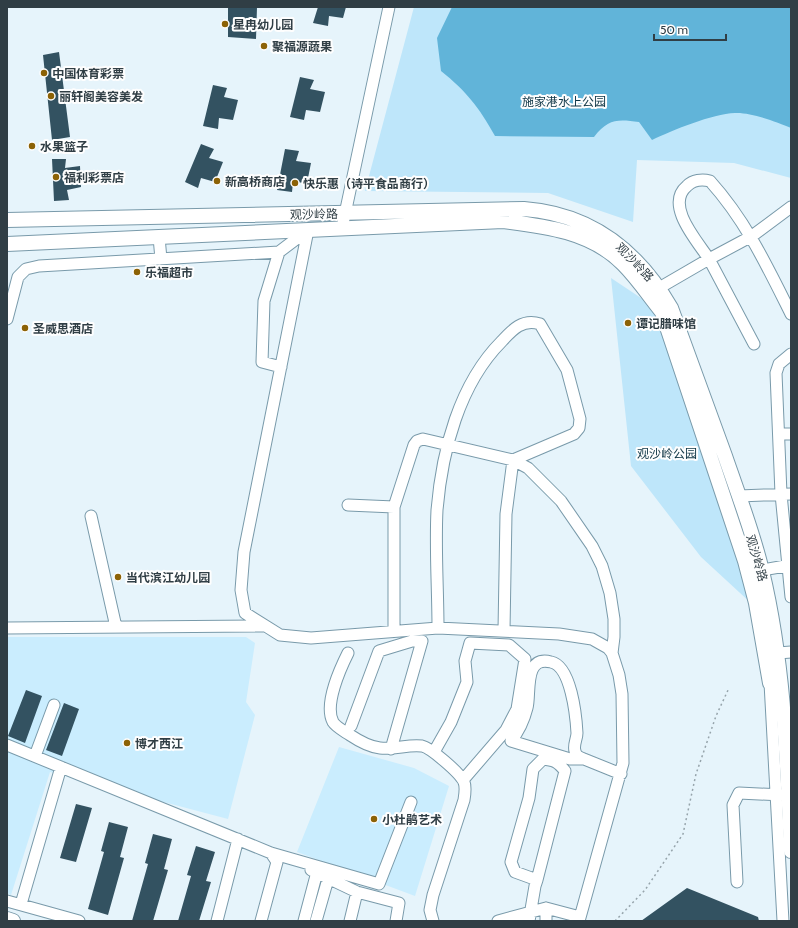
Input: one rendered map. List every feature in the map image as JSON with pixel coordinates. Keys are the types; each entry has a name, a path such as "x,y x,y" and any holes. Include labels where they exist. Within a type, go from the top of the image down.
{"main road":[{"name":"观沙岭路","path":"7,220 524,209 558,214 586,225 611,238 644,269 659,288 671,308 739,496 762,570 785,653 788,729 785,795 791,851"},
{"name":"观沙岭路","path":"7,244 503,221 528,224 581,237 605,249 622,263 637,279 662,312 746,561 759,616 770,683"},
{"path":"7,919 13,921"}],"street":[{"path":"342,228 389,7"},
{"path":"754,344 709,259 684,221 679,210 678,203 681,192 690,183 702,179 710,181 743,222 752,236 791,314"},
{"path":"659,288 752,236 791,207"},
{"path":"7,319 18,277 26,269 39,266 279,252 308,230"},
{"path":"308,230 244,552 241,590 245,613 263,626 280,635 311,638 394,630 438,628 504,630 592,639 603,644 612,653"},
{"path":"159,237 161,259"},
{"path":"279,252 264,301 262,362 281,367"},
{"path":"438,628 437,510 448,445 461,401 491,352 517,325 533,322 540,324 567,370 580,419 579,428 574,434 513,460"},
{"path":"791,354 779,364 776,374 779,434 786,494 791,597"},
{"path":"779,434 791,434"},
{"path":"394,630 394,507 414,445 417,441 423,439 513,460 528,468 561,501 592,546 602,566 610,593 614,637 612,653 619,675 622,694 624,750 621,774 580,919 546,908 530,916 498,921"},
{"path":"504,630 506,514 513,460"},
{"path":"739,496 786,494"},
{"path":"348,505 394,507"},
{"path":"91,516 116,627"},
{"path":"762,570 790,565"},
{"path":"7,628 263,626"},
{"path":"351,726 379,651 412,642 422,641 391,749"},
{"path":"434,752 451,722 467,682 465,661 470,643 509,645 525,659 516,709 506,730 463,780"},
{"path":"348,653 342,664 329,706 330,715 334,723 360,741 379,748 391,749 414,745 425,747 434,752 463,780 465,788 464,800 433,895 430,910 433,921"},
{"path":"584,759 570,759 511,741 519,731 527,709 529,677 536,665 543,662 558,664 566,675 570,687 577,734 575,750 579,757 584,759 621,774"},
{"path":"737,882 733,805 739,793 785,795 770,683"},
{"path":"35,756 54,705"},
{"path":"7,745 270,853 379,884 411,802"},
{"path":"530,916 534,886 538,880 565,770 560,764 553,760 543,759 533,769 529,798 511,862 515,872 538,880"},
{"path":"20,904 61,767"},
{"path":"783,921 786,892 786,810"},
{"path":"217,921 238,839"},
{"path":"270,853 277,862 317,872 328,879 357,892 399,904 396,921"},
{"path":"261,921 277,862"},
{"path":"304,921 317,872"},
{"path":"316,921 328,879"},
{"path":"350,921 357,892"},
{"path":"7,900 79,921"},
{"path":"546,908 546,921"}],"path":[{"path":"616,921 646,890 683,834 696,774 716,716 729,688"}],"shaded area":[{"name":"博才西江","path":"7,637 246,637 255,643 246,702 255,715 228,819 50,772 11,895 7,893"},
{"name":"小杜鹃艺术","path":"339,747 414,768 449,786 415,896 297,852"}],"green space":[{"name":"施家港水上公园","path":"414,7 791,7 791,178 734,163 637,160 633,222 548,193 365,191"},
{"name":"观沙岭公园","path":"611,278 662,312 752,604 701,557 631,466"}],"water":[{"name":"施家港水上公园","path":"452,7 791,7 791,128 771,120 735,113 704,119 652,140 639,122 625,121 609,124 599,131 594,137 495,136 471,100 441,71 437,38"}],"building":[{"path":"228,7 257,7 256,39 228,37"},
{"path":"318,7 346,7 343,18 329,16 328,26 313,23"},
{"path":"59,52 70,137 52,140 43,55"},
{"path":"300,77 314,80 310,89 325,92 320,112 306,110 304,120 290,117"},
{"path":"213,85 227,88 224,97 238,100 233,120 219,118 218,129 203,126"},
{"path":"201,144 214,149 209,158 223,162 215,182 201,178 198,188 185,182"},
{"path":"285,149 299,151 296,161 311,163 307,183 293,182 292,192 277,190"},
{"path":"52,159 66,159 65,168 80,166 81,187 67,190 69,200 54,201"},
{"path":"26,690 42,696 25,743 8,736"},
{"path":"64,703 79,709 62,756 46,750"},
{"path":"76,804 92,808 76,862 60,858"},
{"path":"109,822 128,827 120,857 124,858 108,915 88,909 104,852 101,851"},
{"path":"153,834 172,839 164,869 168,870 153,921 132,921 148,864 145,863"},
{"path":"196,846 215,852 206,881 211,882 199,921 178,921 191,876 187,875"},
{"path":"687,888 758,917 759,921 641,921"}],"place":[{"name":"星冉幼儿园","path":"225,24"},
{"name":"聚福源蔬果","path":"264,46"},
{"name":"中国体育彩票","path":"44,73"},
{"name":"丽轩阁美容美发","path":"51,96"},
{"name":"水果篮子","path":"32,146"},
{"name":"福利彩票店","path":"56,177"},
{"name":"新高桥商店","path":"217,181"},
{"name":"快乐惠（诗平食品商行）","path":"295,183"},
{"name":"乐福超市","path":"137,272"},
{"name":"谭记腊味馆","path":"628,323"},
{"name":"圣威思酒店","path":"25,328"},
{"name":"当代滨江幼儿园","path":"118,577"},
{"name":"博才西江","path":"127,743"},
{"name":"小杜鹃艺术","path":"374,819"}]}
